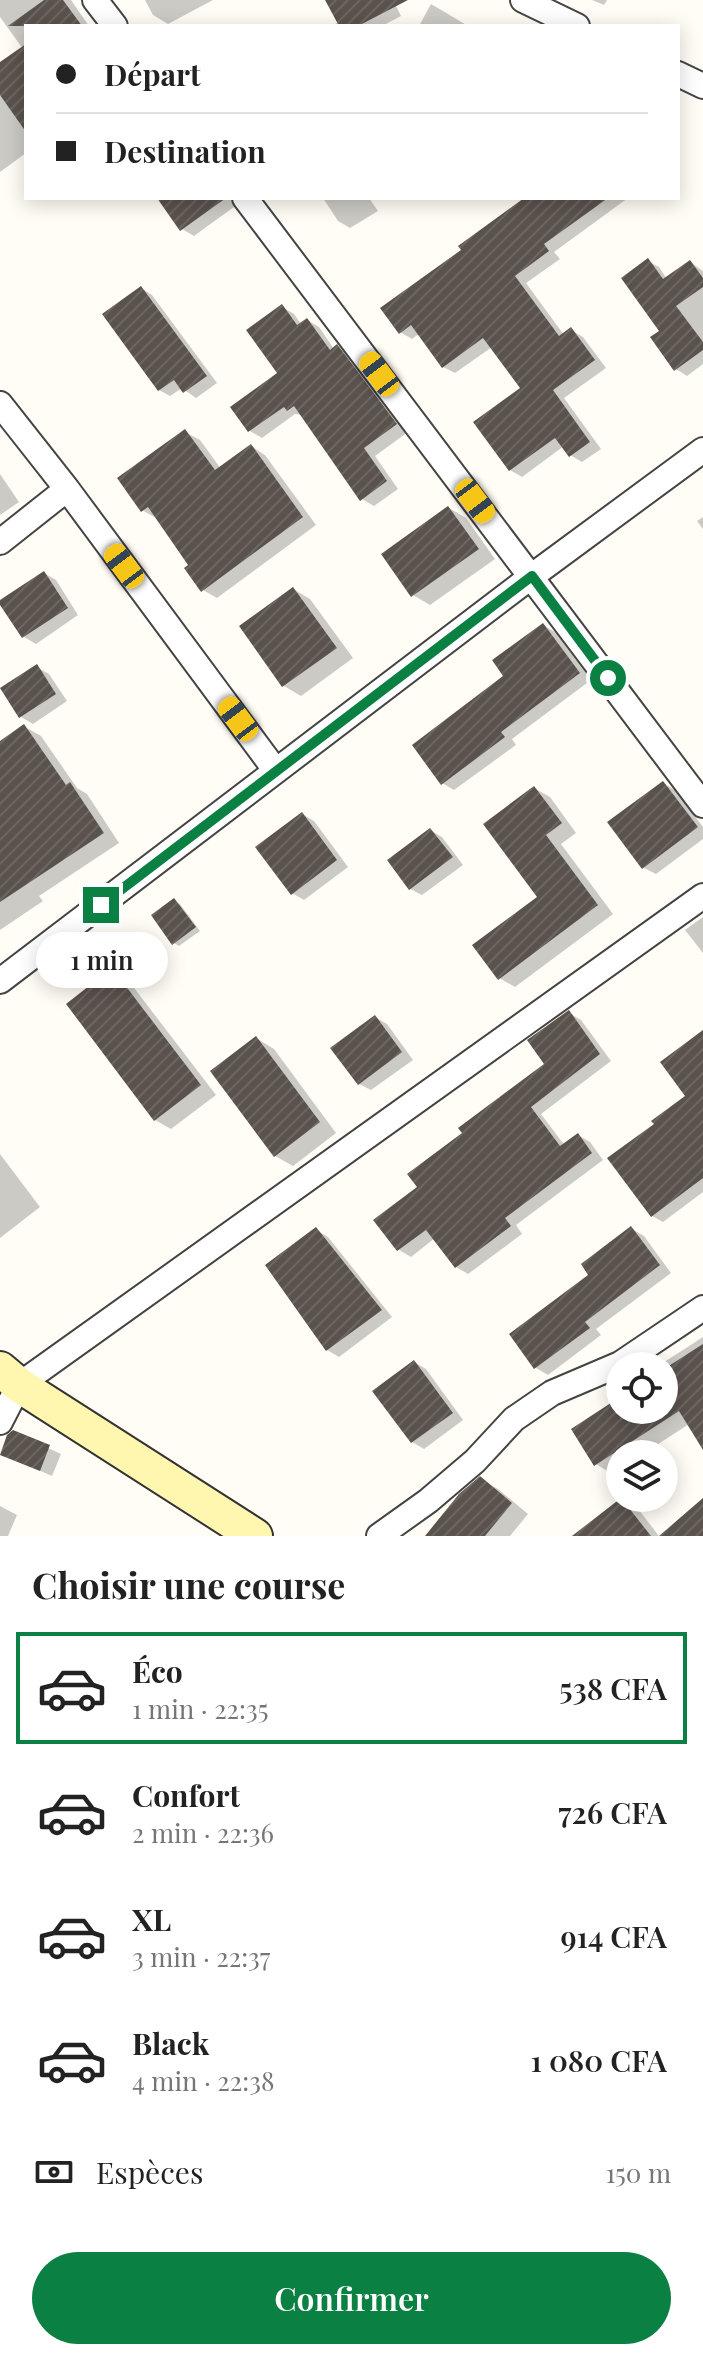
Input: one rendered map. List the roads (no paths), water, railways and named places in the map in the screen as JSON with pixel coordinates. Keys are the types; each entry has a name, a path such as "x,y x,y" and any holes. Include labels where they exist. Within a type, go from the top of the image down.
{"street":[{"path":"95,0 113,24"},
{"path":"523,0 573,24"},
{"path":"680,75 703,86"},
{"path":"247,200 703,805"},
{"path":"0,404 67,489 276,771"},
{"path":"0,981 532,576 703,450"},
{"path":"0,542 67,489"},
{"path":"0,1422 9,1377 703,896"},
{"path":"379,1536 428,1501 475,1461 514,1419 552,1393 620,1364 703,1308"},
{"path":"9,1377 255,1536"}]}
